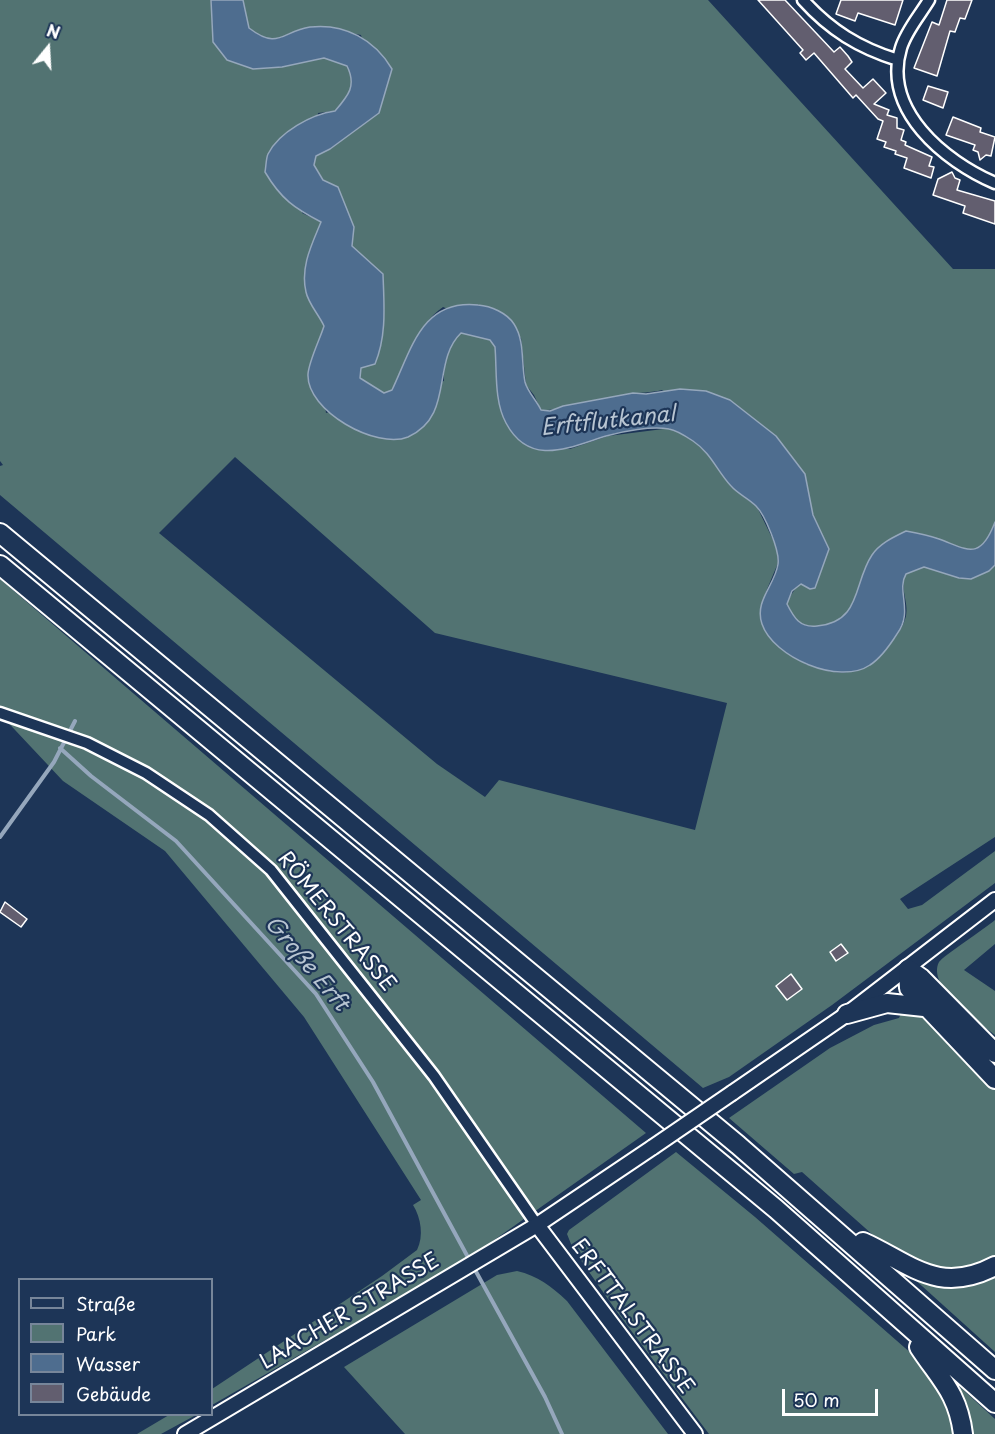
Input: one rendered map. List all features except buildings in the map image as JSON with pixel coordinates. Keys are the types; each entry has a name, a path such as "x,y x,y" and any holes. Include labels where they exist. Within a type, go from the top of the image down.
{"highway":[{"path":"0,533 841,1233 995,1370"},
{"path":"0,565 631,1088 995,1403"},
{"path":"908,969 909,988 924,1007 995,1079"},
{"path":"908,969 921,978 995,1053"},
{"path":"847,1014 887,1004 924,1007"},
{"path":"841,1233 869,1245 902,1265 935,1276 966,1276 995,1266"},
{"path":"897,1316 941,1374 954,1398 963,1434"}],"main road":[{"name":"LAACHER STRASSE","path":"185,1434 537,1225 847,1014 995,900"},
{"name":"ERFTTALSTRASSE","path":"537,1225 694,1434"}],"street":[{"path":"803,0 839,34 858,45 898,60"},
{"path":"929,0 902,45 898,60 898,83 901,96 910,115 926,135 960,165 995,183"},
{"name":"RÖMERSTRASSE","path":"0,713 87,743 146,773 208,816 271,870 434,1076 537,1225"}],"green space":[{"path":"0,0 211,0 213,41 227,60 253,69 282,67 324,58 348,66 351,73 350,90 340,106 335,111 318,113 302,213 321,222 317,311 324,326 318,348 326,413 444,381 447,355 461,332 490,340 495,347 499,396 506,418 520,440 570,449 608,436 671,428 709,454 731,487 757,507 777,548 778,563 765,594 805,664 828,671 840,673 860,667 892,642 906,616 903,584 906,574 924,567 959,578 971,579 989,571 995,565 995,837 900,899 908,909 922,905 995,851 995,883 832,1005 729,1077 703,1088 0,495 0,466 3,465 0,461","holes":["235,457 435,633 727,703 695,830 499,780 485,797 437,764 159,533"]},
{"path":"243,0 708,0 953,269 995,269 995,522 984,543 978,548 965,549 906,531 888,542 878,552 864,573 853,605 842,617 827,624 811,626 797,620 787,604 799,584 829,549 813,515 805,474 662,390 541,410 526,385 521,338 443,307 419,334 392,390 384,393 360,378 361,367 375,364 379,353 384,320 383,274 352,246 354,227 314,165 316,156 330,149 379,113 361,35 329,28 310,27 280,38 267,38 249,28"},
{"path":"0,579 646,1133 470,1257 213,1404 213,1388 382,1276 417,1250 421,1227 413,1205 421,1200 304,1017 165,851 63,781 0,714"},
{"path":"995,920 995,944 964,970 995,991 995,1035 956,1003 940,982 937,972 942,959"},
{"path":"903,1009 917,1012 926,1018 995,1087 995,1260 986,1264 943,1271 900,1259 802,1172 794,1174 729,1118 830,1048 874,1025 899,1018"},
{"path":"676,1152 755,1217 928,1368 942,1386 957,1434 709,1434 617,1312 573,1249 567,1234 569,1230"},
{"path":"517,1271 544,1282 567,1301 668,1434 405,1434 344,1367 497,1275"},
{"path":"995,1273 995,1352 912,1277 932,1283"},
{"path":"960,1387 995,1419 995,1434 969,1434 959,1393"},
{"path":"167,1416 194,1416 161,1434 137,1434"}],"water":[{"name":"Erftflutkanal","path":"211,0 243,0 249,28 267,38 280,38 310,27 323,26 347,31 368,42 392,69 379,113 330,149 316,156 314,165 323,180 338,187 354,227 352,246 383,274 384,320 379,353 375,364 361,368 360,378 384,393 392,390 413,343 431,318 459,305 478,305 498,311 514,324 520,337 525,382 541,410 550,411 563,406 633,393 646,394 680,389 706,391 730,400 776,436 805,474 813,515 829,549 815,588 810,589 801,584 792,591 787,604 795,618 802,624 817,626 832,623 842,617 854,600 872,555 883,544 906,531 931,536 965,549 972,549 984,543 995,522 995,565 989,571 971,579 959,578 924,567 906,574 903,581 905,609 902,626 885,651 870,665 857,671 825,670 793,657 769,636 760,616 763,600 776,572 778,558 767,525 756,506 731,486 705,451 681,434 662,428 646,429 613,434 552,451 527,446 516,437 502,414 498,396 495,347 490,340 461,333 452,345 447,359 438,403 423,428 408,437 395,440 379,438 362,433 331,414 318,401 310,388 308,374 324,326 307,296 305,283 308,256 321,222 289,202 265,172 268,154 280,138 297,125 316,116 335,111 340,106 350,90 350,73 347,66 324,58 282,67 253,69 227,60 213,42"}],"waterway":[{"path":"0,837 54,762 75,721"},
{"name":"Große Erft","path":"60,748 91,776 176,841 316,994 373,1082 470,1261"},
{"name":"Große Erft","path":"474,1268 545,1397 562,1434"}]}
